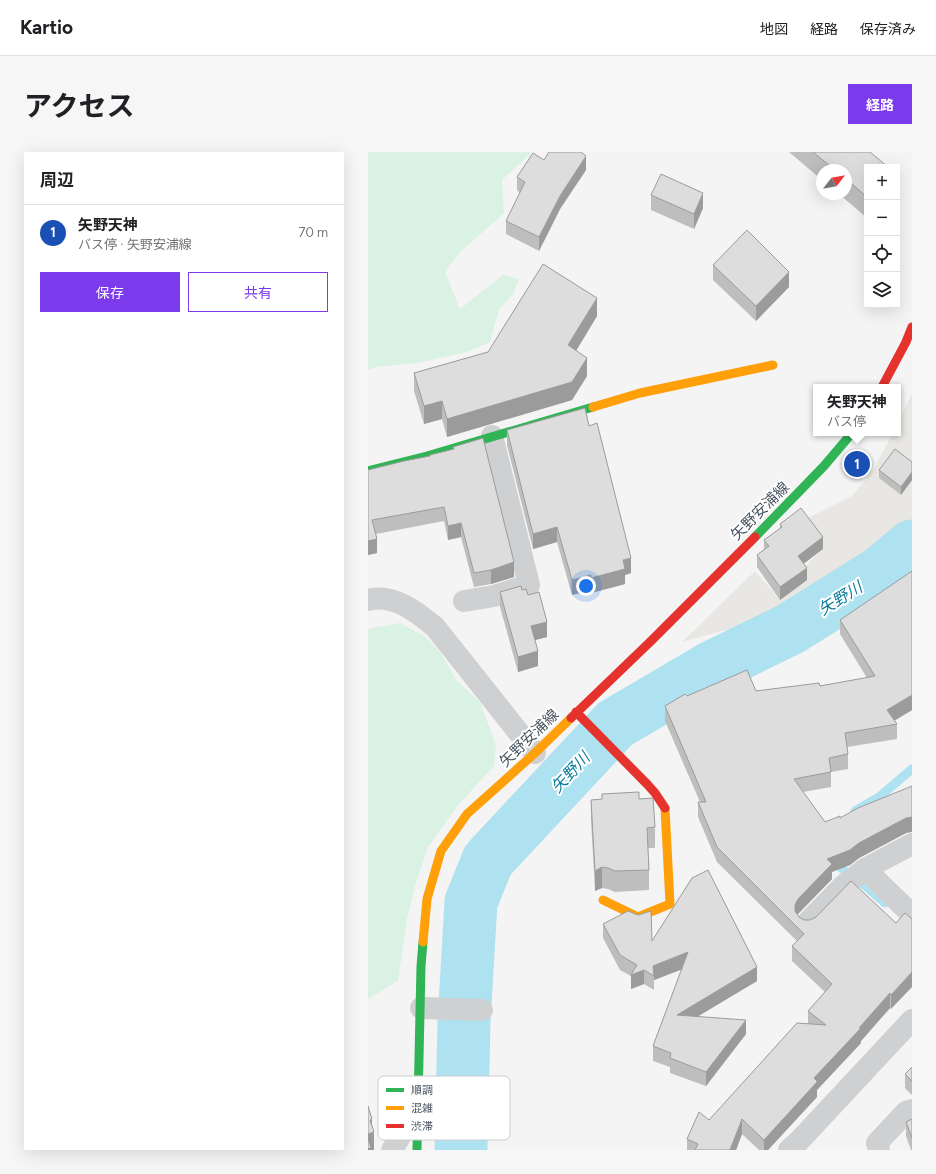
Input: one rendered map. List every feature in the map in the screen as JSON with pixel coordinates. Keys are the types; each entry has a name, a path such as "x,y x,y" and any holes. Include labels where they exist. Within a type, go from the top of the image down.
{"main road":[{"path":"884,384 906,342 912,327"},
{"path":"368,471 427,456 640,393 773,365"},
{"name":"矢野安浦線","path":"419,1076 421,966 427,900 441,851 467,814 535,753 651,641 804,487 849,436"},
{"path":"576,712 656,793 665,807 670,904 638,917 603,900"},
{"name":"矢野安浦線","path":"417,1140 417,1150"}],"street":[{"path":"464,601 494,596 529,585 492,436"},
{"path":"368,600 392,599 423,616 436,627 535,753"},
{"path":"807,923 843,886 865,869 912,844"},
{"path":"865,869 908,911 912,913"},
{"path":"420,1008 482,1010"},
{"path":"789,1150 912,1020"},
{"path":"879,1150 877,1143 906,1112 912,1110"},
{"path":"392,1150 398,1140"}],"shaded area":[{"path":"912,393 912,521 907,526 760,621 682,642 755,571 780,600 800,571 823,549 798,523 852,496 872,472 891,436 901,436 901,417"}],"green space":[{"path":"368,152 532,152 502,180 504,213 460,252 445,272 460,309 503,275 519,279 513,294 499,309 490,342 467,352 417,363 376,367 368,370"},
{"path":"400,623 424,636 440,652 457,681 480,702 496,745 494,766 458,805 428,847 415,886 407,919 398,981 368,999 368,630"}],"building":[{"path":"549,152 581,152 586,156 560,196 539,237 506,221 525,182 517,177 533,153 544,160"},
{"path":"813,152 870,152 884,164 864,164 864,194 852,184 852,164 828,164"},
{"path":"661,174 703,193 694,214 651,195"},
{"path":"747,230 789,272 756,306 713,265"},
{"path":"543,264 597,298 568,345 587,358 572,382 447,419 442,401 424,406 414,373 488,352"},
{"path":"585,408 589,426 597,423 631,558 623,560 625,569 591,578 591,575 572,580 557,527 533,534 507,430"},
{"path":"483,438 514,562 491,570 474,573 461,523 448,526 444,507 372,520 377,539 368,541 368,470 430,456"},
{"path":"895,449 912,462 912,472 901,487 879,470"},
{"path":"801,508 823,537 798,556 807,568 780,587 757,555 769,546 764,540 782,527 780,524"},
{"path":"912,571 912,695 887,710 897,724 845,733 848,754 829,758 831,772 794,779 825,822 840,816 840,818 858,808 912,786 912,817 906,818 859,843 850,850 827,859 832,864 798,899 795,905 795,911 799,917 804,920 810,920 816,917 851,881 896,923 905,913 912,919 912,972 891,995 890,993 859,1028 861,1028 814,1078 817,1082 764,1140 742,1119 730,1150 695,1150 698,1144 687,1139 699,1112 709,1120 797,1023 826,1025 808,1011 832,984 792,946 804,934 717,847 698,802 706,802 665,706 685,694 687,696 747,670 756,691 819,683 820,686 875,676 840,620"},
{"path":"521,586 522,590 526,589 528,595 539,592 547,622 531,626 538,651 518,657 500,592"},
{"path":"639,792 639,799 653,798 655,827 647,828 649,870 615,871 602,867 595,871 591,800 602,799 602,794"},
{"path":"708,870 757,967 677,1015 746,1020 706,1072 670,1058 671,1053 653,1046 688,952 653,966 654,976 644,970 631,975 637,965 620,955 603,924 628,911 638,915 651,911 652,941 692,878"},
{"path":"912,1067 912,1081 905,1074"},
{"path":"368,1106 374,1132 368,1134"},
{"path":"912,1119 912,1138 906,1122"},
{"path":"368,1138 371,1148 368,1149"}],"waterway":[{"name":"矢野川","path":"463,1076 464,1022 471,902 488,860 615,724 712,667 790,629 881,572 912,546"},
{"path":"855,811 879,797 912,769"},
{"path":"837,858 842,869 885,903"},
{"name":"矢野川","path":"461,1140 461,1150"}],"traffic: fast":[{"path":"368,471 427,456 593,407"},
{"path":"755,537 824,466 849,436"},
{"path":"419,1076 421,966 423,942"},
{"path":"417,1140 417,1150"}],"traffic: slow":[{"path":"593,407 640,393 773,365"},
{"path":"423,942 427,899 441,851 467,814 535,753 571,718"},
{"path":"603,900 638,917 670,904 665,808"}],"traffic: jam":[{"path":"884,384 906,342 912,327"},
{"path":"571,718 651,641 755,537"},
{"path":"576,712 647,784 665,808"}],"place":[{"name":"矢野天神","path":"857,464"}]}
